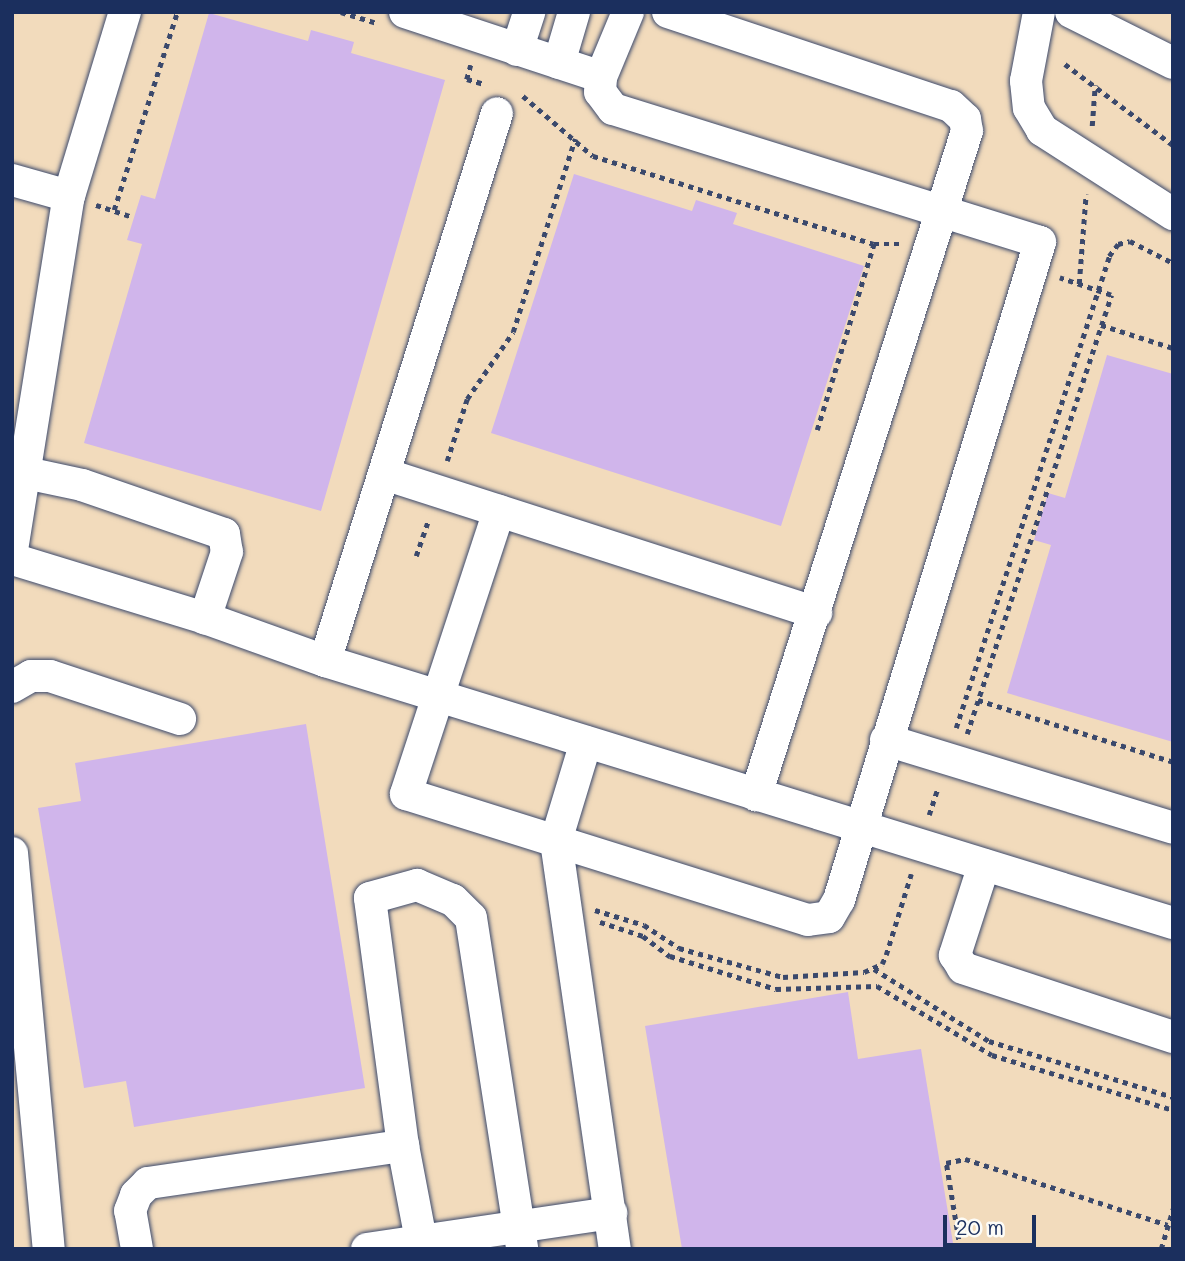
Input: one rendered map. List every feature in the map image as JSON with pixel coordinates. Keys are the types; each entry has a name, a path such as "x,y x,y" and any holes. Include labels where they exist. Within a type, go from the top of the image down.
{"street":[{"path":"12,550 69,196 125,12"},
{"path":"405,12 601,77"},
{"path":"517,50 529,12"},
{"path":"559,63 574,12"},
{"path":"499,511 441,696 406,794 820,921 835,909 1041,242 623,113 604,102 601,77 628,12"},
{"path":"668,12 951,106 965,120 967,131 756,794"},
{"path":"1039,12 1027,81 1029,108 1042,130 1173,214"},
{"path":"1070,12 1173,63"},
{"path":"325,661 497,114"},
{"path":"12,180 69,196"},
{"path":"26,472 82,485 224,534 227,552 205,618"},
{"path":"384,474 816,612"},
{"path":"12,559 205,618 325,661 1173,923"},
{"path":"12,687 31,676 50,676 180,719"},
{"path":"886,740 956,749 1173,828"},
{"path":"586,742 556,841 615,1249"},
{"path":"12,853 49,1249"},
{"path":"984,865 955,954 963,968 1173,1037"},
{"path":"421,1240 403,1146 370,898 417,885 453,900 471,918 520,1238"},
{"path":"137,1249 130,1211 136,1195 148,1183 403,1146"},
{"path":"367,1249 421,1240 520,1238 611,1213"}],"path":[{"path":"114,210 177,12"},
{"path":"1065,64 1173,145"},
{"path":"1091,131 1095,85"},
{"path":"444,470 467,398 513,332 575,139"},
{"path":"1079,284 1087,189"},
{"path":"920,845 956,749 1109,256 1118,244 1140,243 1173,263"},
{"path":"817,430 874,244"},
{"path":"956,749 978,700 1111,295 1098,290"},
{"path":"1101,325 1173,348"},
{"path":"416,556 428,520"},
{"path":"978,700 1173,762"},
{"path":"566,912 643,936 670,956 776,989 877,986 980,1050 1173,1110"},
{"path":"874,969 989,1041 1173,1097"},
{"path":"960,1249 946,1163 965,1160 1168,1224"},
{"path":"1160,1249 1173,1209"}],"building":[{"path":"209,13 308,41 311,30 354,42 351,53 445,80 321,511 84,443 142,244 127,240 141,195 155,199"},
{"path":"574,174 692,211 696,200 737,213 733,224 864,266 781,526 491,433"},
{"path":"1107,355 1173,374 1173,742 1007,693 1051,545 1034,540 1048,493 1065,498"},
{"path":"306,724 365,1088 134,1127 126,1081 84,1088 38,808 81,801 75,763"},
{"path":"848,992 858,1059 921,1049 954,1249 682,1249 645,1026"}]}
